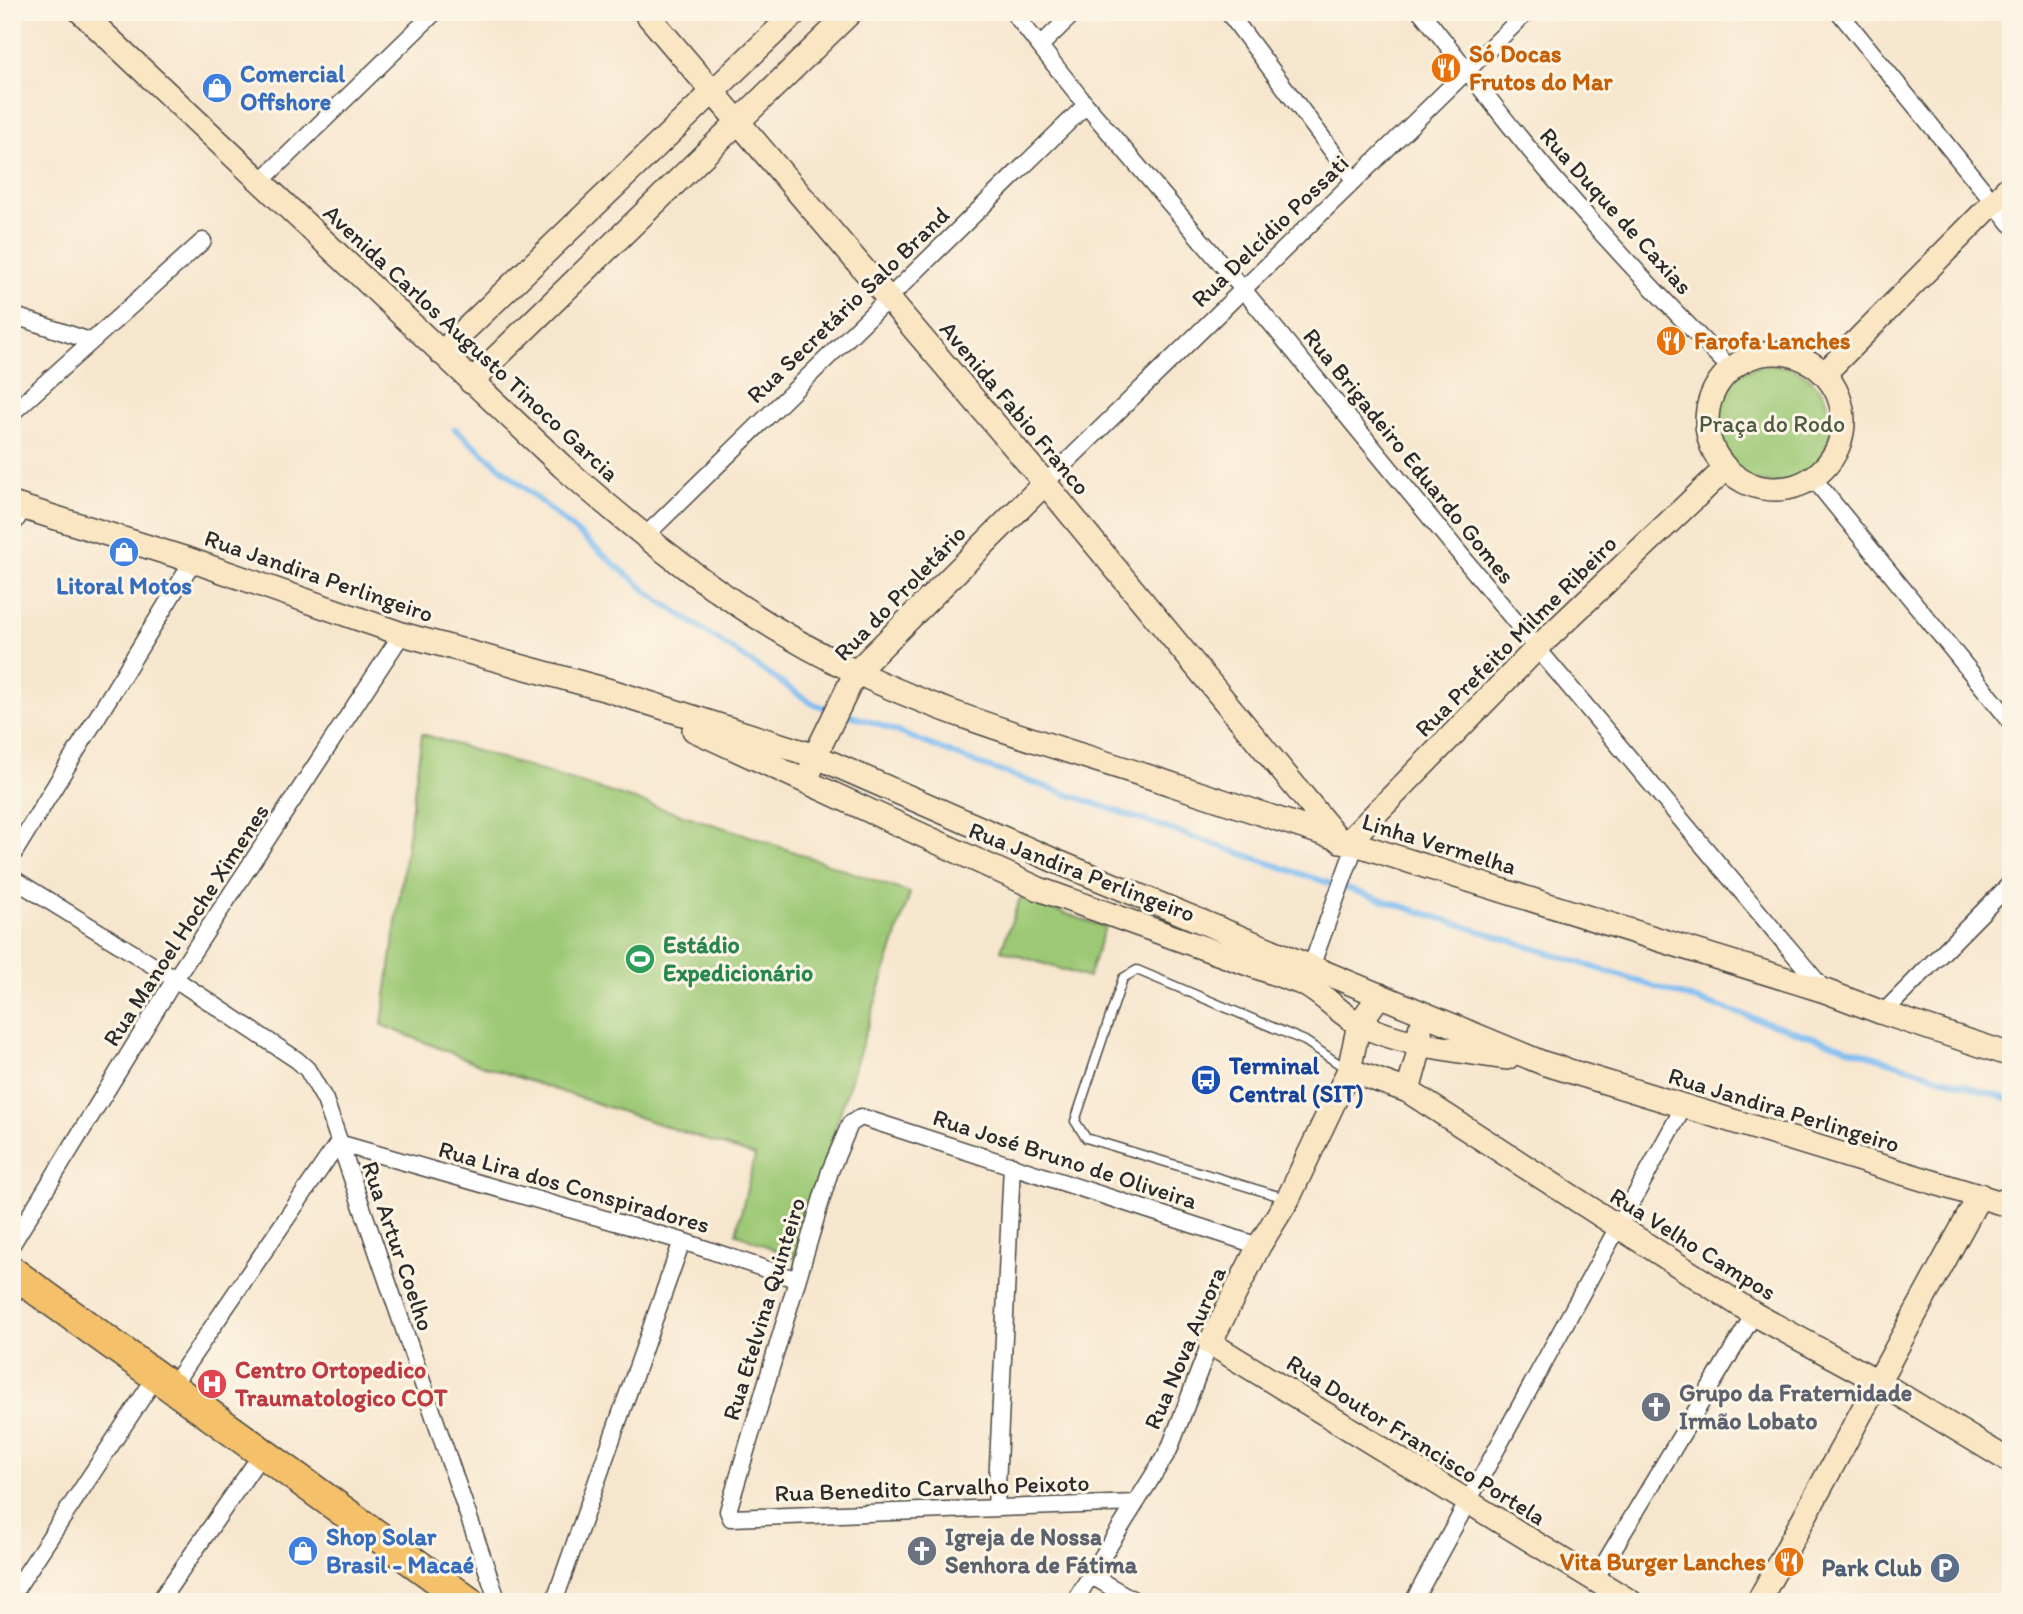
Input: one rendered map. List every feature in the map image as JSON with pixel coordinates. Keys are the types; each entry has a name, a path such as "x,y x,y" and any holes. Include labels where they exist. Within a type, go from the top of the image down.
{"highway":[{"path":"12,1272 469,1602"}],"main road":[{"name":"Avenida Fabio Franco","path":"645,12 1045,483 1298,791 1347,843"},
{"path":"441,353 796,12"},
{"path":"471,382 851,12"},
{"name":"Avenida Carlos Augusto Tinoco Garcia","path":"92,16 260,182 471,382 643,538 724,598 854,676"},
{"path":"1824,374 2011,185"},
{"path":"1786,354 1813,365 1824,374 1836,390 1842,409 1842,428 1832,456 1813,478 1783,489 1767,489 1737,479 1725,468 1709,441 1707,410 1712,394 1731,369 1757,355 1786,354"},
{"name":"Rua Prefeito Milme Ribeiro","path":"1347,843 1537,648 1725,468"},
{"name":"Rua do Proletário","path":"815,755 854,676 1045,483"},
{"name":"Rua Jandira Perlingeiro","path":"16,513 193,561 402,634 611,691 815,755 1053,860 1543,1063 1683,1108 2011,1206"},
{"name":"Linha Vermelha","path":"854,676 977,721 1267,817 1825,990 1883,1013 2011,1055"},
{"name":"Rua Jandira Perlingeiro","path":"611,691 1040,889 1290,978 1328,998 1359,1024 1421,1044 1543,1063"},
{"path":"815,755 811,776 815,787"},
{"path":"1267,817 1287,809 1298,791"},
{"path":"1040,889 1049,879 1053,860"},
{"path":"1359,1024 1380,995"},
{"path":"1408,1090 1421,1044 1420,1011"},
{"name":"Rua Nova Aurora","path":"1210,1343 1259,1246 1288,1199 1349,1070 1359,1024"},
{"name":"Rua Velho Campos","path":"1349,1070 1408,1090 1754,1314 1879,1382 2011,1462"},
{"path":"1759,1602 1980,1195"},
{"name":"Rua Doutor Francisco Portela","path":"1210,1343 1631,1602"}],"street":[{"path":"260,182 435,12"},
{"name":"Rua Brigadeiro Eduardo Gomes","path":"1013,12 1086,105 1242,288 1537,648 1825,990"},
{"path":"1041,45 1074,12"},
{"path":"1228,12 1354,180"},
{"name":"Rua Duque de Caxias","path":"1421,12 1469,69 1529,149 1607,240 1731,369"},
{"name":"Rua Delcídio Possati","path":"1045,483 1527,12"},
{"path":"1839,12 2011,224"},
{"name":"Rua Secretário Salo Brand","path":"643,538 1086,105"},
{"path":"12,413 203,241"},
{"path":"12,315 90,341"},
{"path":"1813,478 2011,722"},
{"path":"12,856 193,561"},
{"name":"Rua Manoel Hoche Ximenes","path":"12,1244 175,979 402,634"},
{"path":"1311,967 1346,875 1347,843"},
{"name":"Rua Artur Coelho","path":"12,878 175,979 307,1069 325,1100 498,1602"},
{"path":"1883,1013 2011,883"},
{"path":"1412,1602 1683,1108"},
{"name":"Rua José Bruno de Oliveira","path":"856,1117 1012,1164 1259,1246"},
{"name":"Rua Etelvina Quinteiro","path":"731,1518 728,1511 795,1279 830,1171 850,1124 856,1117"},
{"path":"12,1595 338,1143"},
{"name":"Rua Lira dos Conspiradores","path":"338,1143 682,1241 795,1279"},
{"path":"996,1508 1012,1164"},
{"path":"554,1602 682,1241"},
{"path":"1594,1581 1754,1314"},
{"name":"Rua Nova Aurora","path":"1074,1602 1174,1439 1210,1343"},
{"path":"159,1602 263,1452"},
{"name":"Rua Benedito Carvalho Peixoto","path":"731,1518 1136,1503"},
{"path":"1090,1575 1137,1602"}],"lane":[{"path":"1288,1199 1086,1138 1079,1131 1075,1121 1123,978 1137,970 1305,1041 1349,1070"}],"green space":[{"name":"Praça do Rodo","path":"1772,365 1795,369 1814,382 1827,401 1831,424 1827,447 1814,466 1795,479 1772,483 1749,479 1730,466 1717,447 1713,424 1717,401 1730,382 1749,369"},
{"name":"Estádio Expedicionário","path":"422,734 741,833 910,893 794,1258 736,1233 755,1156 481,1065 382,1025"},
{"path":"1020,898 1105,927 1088,978 1001,950"}],"waterway":[{"path":"455,429 650,594 813,704 875,723 979,764 1304,875 2011,1100"}],"place":[{"name":"Só Docas Frutos do Mar","path":"1446,68"},
{"name":"Comercial Offshore","path":"217,88"},
{"name":"Farofa Lanches","path":"1671,341"},
{"name":"Litoral Motos","path":"124,552"},
{"name":"Estádio Expedicionário","path":"640,959"},
{"name":"Terminal Central (SIT)","path":"1206,1080"},
{"name":"Centro Ortopedico Traumatologico COT","path":"212,1384"},
{"name":"Grupo da Fraternidade Irmão Lobato","path":"1656,1407"},
{"name":"Shop Solar Brasil - Macaé","path":"303,1551"},
{"name":"Igreja de Nossa Senhora de Fátima","path":"922,1551"},
{"name":"Vita Burger Lanches","path":"1789,1562"},
{"name":"Park Club","path":"1945,1568"}]}
